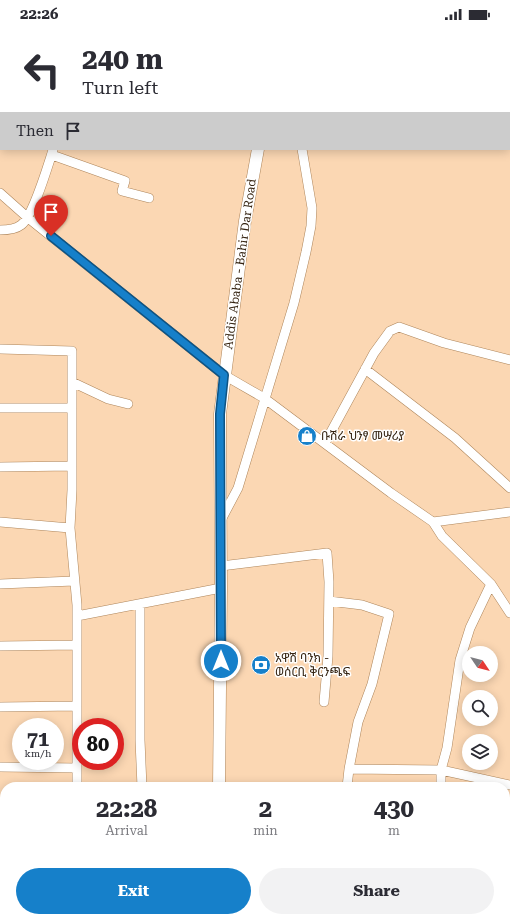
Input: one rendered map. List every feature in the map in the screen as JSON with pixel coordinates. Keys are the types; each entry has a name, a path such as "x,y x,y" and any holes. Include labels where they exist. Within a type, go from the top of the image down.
{"highway":[{"name":"Addis Ababa - Bahir Dar Road","path":"219,782 222,588 220,414 245,221 258,150"}],"street":[{"path":"221,520 238,488 294,303 312,226 312,208 302,150"},
{"path":"0,230 21,225 27,217 44,180 53,152 125,182 122,191 149,198"},
{"path":"0,193 27,217 224,375 264,398 391,493 433,522 442,536 491,584 510,613"},
{"path":"325,443 365,369 382,340 390,331 399,327 451,345 510,360"},
{"path":"0,349 72,351 72,466 70,528 77,616 77,718"},
{"path":"365,369 455,438 510,488"},
{"path":"72,382 108,399 128,404"},
{"path":"0,408 72,408"},
{"path":"0,467 72,466"},
{"path":"433,522 510,512"},
{"path":"0,522 70,528"},
{"path":"221,566 326,553 328,560 329,600 328,656 324,702"},
{"path":"0,584 74,581"},
{"path":"441,782 441,770 447,748 460,660 470,628 491,584"},
{"path":"77,616 222,588"},
{"path":"329,600 362,604 388,614 372,684 358,722 348,782"},
{"path":"140,604 140,740 142,782"},
{"path":"0,646 77,645"},
{"path":"0,707 77,706"},
{"path":"0,767 72,768"},
{"path":"349,769 441,770 491,782"},
{"path":"77,770 77,782"}],"place":[{"name":"ቡሽራ ህንፃ መሣሪያ","path":"307,436"},
{"name":"አዋሽ ባንክ - ወሰርቢ ቅርንጫፍ","path":"261,665"}],"route":[{"path":"51,236 224,375 220,414 220,549 222,588 221,661"}]}
